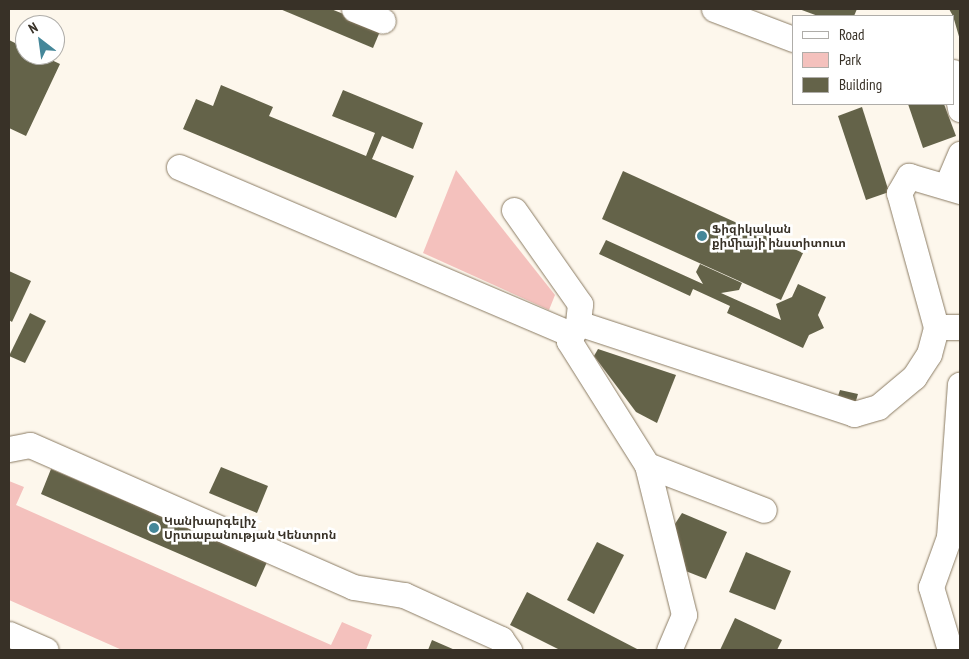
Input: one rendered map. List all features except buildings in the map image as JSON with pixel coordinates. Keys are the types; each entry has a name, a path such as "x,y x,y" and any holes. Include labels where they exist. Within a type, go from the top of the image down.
{"street":[{"path":"354,9 383,21"},
{"path":"714,9 792,39"},
{"path":"954,77 960,110"},
{"path":"179,166 575,329 854,414 878,407 914,377 948,327 899,193 909,176 954,188 960,154"},
{"path":"514,210 580,304 575,329 569,341 647,464 684,615 669,650"},
{"path":"950,650 932,587 955,536 960,384"},
{"path":"9,448 30,445 353,587 404,596 502,639 508,650"},
{"path":"647,464 764,510"},
{"path":"9,634 46,650"},
{"path":"9,645 20,650"}],"green space":[{"path":"456,170 555,295 549,310 423,253"},
{"path":"9,481 24,487 16,505 331,645 342,622 372,635 366,650 122,650 9,600"}],"place":[{"name":"Ֆիզիկական քիմիայի ինստիտուտ","path":"702,236"},
{"name":"Կանխարգելիչ Սրտաբանության Կենտրոն","path":"154,528"}]}
